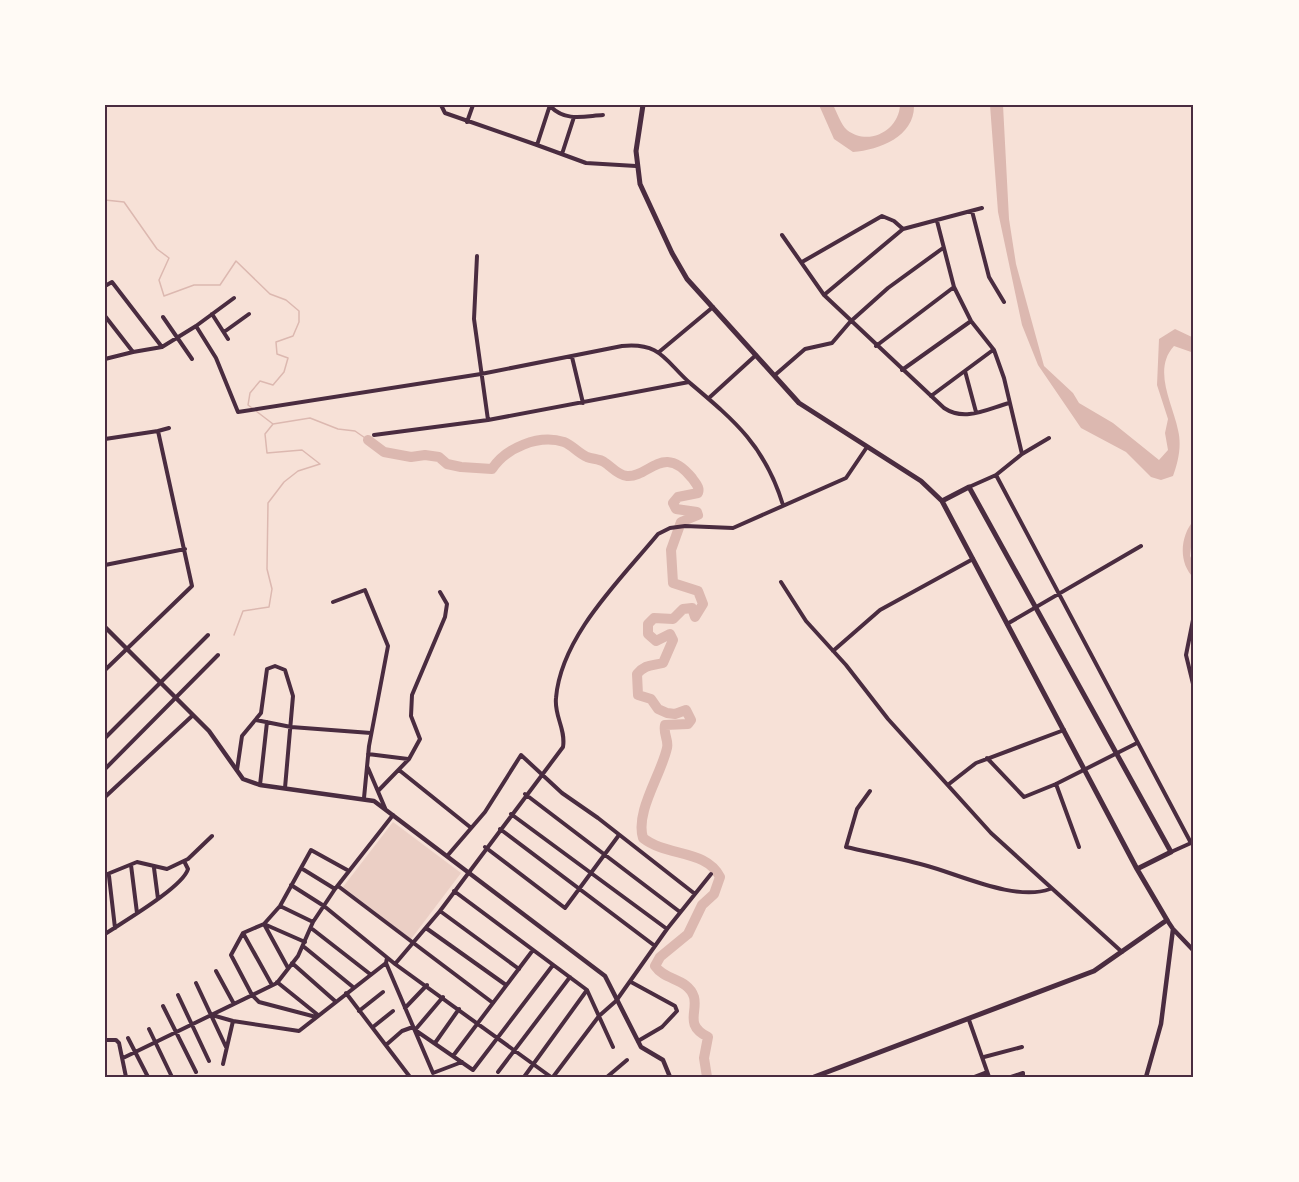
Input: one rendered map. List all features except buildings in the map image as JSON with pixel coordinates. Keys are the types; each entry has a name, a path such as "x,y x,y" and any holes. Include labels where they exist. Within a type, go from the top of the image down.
{"main road":[{"path":"643,105 638,132 636,166 640,184 672,253 687,279 809,411 928,486 942,501 1137,869 1167,920 1123,953 1094,971 814,1077"},
{"path":"942,501 969,487 1171,852 1137,869"}],"street":[{"path":"441,105 444,113 586,163 636,166"},
{"path":"444,113 447,105"},
{"path":"467,122 473,105"},
{"path":"537,145 550,106 558,114 574,117 603,115"},
{"path":"562,153 574,117"},
{"path":"824,296 903,229 982,208"},
{"path":"972,211 989,277 1004,302"},
{"path":"802,262 882,216 894,221 903,229"},
{"path":"938,221 954,287 970,321 993,350 1004,378 1022,454"},
{"path":"782,235 824,296 951,413 962,415 1009,403"},
{"path":"775,375 805,349 832,343 850,322 888,288 943,248"},
{"path":"477,256 474,319 488,420"},
{"path":"105,286 112,282 162,347"},
{"path":"876,346 954,287"},
{"path":"106,358 162,347 234,298"},
{"path":"659,352 713,307"},
{"path":"212,314 228,339"},
{"path":"224,332 249,314"},
{"path":"105,316 132,352"},
{"path":"163,317 192,359"},
{"path":"902,370 970,321"},
{"path":"196,326 216,358 238,412 481,374 632,345 659,352 689,382 710,397 757,446 774,476 783,505"},
{"path":"931,396 993,350"},
{"path":"710,397 757,355"},
{"path":"572,357 583,403"},
{"path":"965,371 976,412"},
{"path":"374,435 488,420 689,382"},
{"path":"105,439 169,428"},
{"path":"105,670 192,586 158,431"},
{"path":"969,487 996,475 1022,454 1049,438"},
{"path":"396,964 440,911 525,794 563,747 564,731 557,713 555,699 561,675 578,636 605,595 658,534 684,526 732,528 846,478 867,447"},
{"path":"996,475 1192,843 1171,852"},
{"path":"1007,624 1142,546"},
{"path":"105,565 185,549"},
{"path":"833,651 880,610 973,559"},
{"path":"781,582 806,621 888,718 992,833 1050,889 1123,953"},
{"path":"333,602 365,590 388,646 371,734 364,798"},
{"path":"378,791 409,759 420,739 411,717 412,695 445,617 447,604 440,592"},
{"path":"1194,615 1186,661 1194,688"},
{"path":"105,627 209,731 243,779 260,784 374,801 470,871 605,976 638,1041 645,1051 663,1060 670,1077"},
{"path":"1189,634 1194,635"},
{"path":"105,738 208,635"},
{"path":"105,769 218,655"},
{"path":"1186,661 1194,664"},
{"path":"237,770 242,736 261,713 267,669 275,666 285,670 293,696 285,788"},
{"path":"105,797 192,716"},
{"path":"255,720 291,727 371,734"},
{"path":"260,784 267,722"},
{"path":"949,784 976,763 1064,730"},
{"path":"987,758 1024,797 1056,784 1137,743"},
{"path":"368,754 409,759"},
{"path":"448,855 485,812 521,755 542,775 695,894"},
{"path":"368,768 385,808"},
{"path":"399,770 470,827"},
{"path":"1056,784 1079,847"},
{"path":"870,791 857,809 846,847 922,864 1019,892 1041,892 1050,889"},
{"path":"525,794 680,912"},
{"path":"123,1058 277,982 304,944 313,922 336,887 393,814"},
{"path":"511,814 592,871 667,929"},
{"path":"500,829 655,946"},
{"path":"486,847 565,908 619,835"},
{"path":"115,928 107,876 137,862 154,868 167,869 184,861 212,836"},
{"path":"317,1016 262,1004 252,995 231,955 243,933 264,924 280,906 311,850 349,871"},
{"path":"105,934 158,899 186,875 188,869 184,861"},
{"path":"131,864 137,913"},
{"path":"154,868 158,899"},
{"path":"301,868 336,887 493,1003"},
{"path":"291,885 324,906 396,964 552,1077 599,1016 616,1001 631,982 667,929 711,874"},
{"path":"454,891 587,990 613,1047"},
{"path":"280,906 313,922"},
{"path":"440,911 519,969"},
{"path":"1167,920 1173,930 1194,951"},
{"path":"264,924 304,944 353,987"},
{"path":"264,924 288,968"},
{"path":"311,928 370,974"},
{"path":"426,928 506,986"},
{"path":"1146,1077 1161,1024 1173,930"},
{"path":"243,933 272,985"},
{"path":"453,1056 533,950"},
{"path":"387,957 386,963 433,1073 462,1062"},
{"path":"292,963 335,1001"},
{"path":"212,1015 233,1021 299,1031 386,963"},
{"path":"414,1028 473,1070 496,1036 553,965"},
{"path":"216,971 234,1004"},
{"path":"498,1072 570,978"},
{"path":"277,982 317,1016"},
{"path":"631,982 675,1006 677,1011 662,1027 638,1041"},
{"path":"196,983 226,1047"},
{"path":"405,1008 427,985"},
{"path":"524,1077 587,990"},
{"path":"359,1011 383,992"},
{"path":"346,993 410,1077"},
{"path":"178,995 209,1061"},
{"path":"386,1045 402,1031 414,1028 443,997"},
{"path":"163,1006 196,1072"},
{"path":"435,1044 459,1009"},
{"path":"373,1028 393,1011"},
{"path":"969,1020 984,1057 988,1075 974,1077"},
{"path":"223,1064 233,1021"},
{"path":"149,1029 172,1077"},
{"path":"128,1038 148,1077"},
{"path":"105,1040 116,1040 123,1058 126,1077"},
{"path":"984,1057 1022,1047"},
{"path":"607,1077 627,1060"},
{"path":"1011,1077 1023,1073 1023,1077"}],"shaded area":[{"path":"819,105 833,105 847,130 864,137 873,136 889,128 898,114 900,105 914,105 913,116 902,133 874,148 853,152 834,139"},
{"path":"990,105 1003,105 1009,219 1016,264 1044,366 1073,393 1079,403 1113,423 1159,460 1168,450 1165,433 1168,419 1157,385 1159,339 1175,329 1194,338 1194,353 1174,346 1165,366 1166,387 1180,442 1173,476 1161,480 1151,477 1126,452 1081,428 1038,365 1022,325 998,212"},
{"path":"1194,520 1190,556 1194,563 1194,578 1185,565 1183,549 1189,526"},
{"path":"393,822 461,873 411,939 343,887"}],"waterway":[{"path":"105,200 124,202 157,249 169,258 159,280 164,296 194,285 220,285 236,261 270,294 286,300 299,311 299,322 293,336 276,342 277,354 288,358 284,372 273,385 260,381 250,393 248,405 252,408"},
{"path":"234,635 243,611 269,607 272,589 267,569 268,503 284,482 298,471 320,464 302,450 267,453 265,434 273,424 256,411"},
{"path":"273,424 310,418 338,429 355,431 368,440"},
{"path":"368,440 384,452 411,457 425,455 439,457 447,464 492,469 498,461 514,449 533,441 554,440 567,443 589,458 602,461 627,476 635,475 664,462 673,463 682,468 697,486 698,493 678,497 673,503 676,509 697,512 698,515 681,522 671,550 673,583 698,591 703,604 695,617 692,608 683,609 673,619 654,618 648,624 648,634 656,641 670,634 673,640 663,663 646,667 637,674 638,695 651,699 658,709 667,713 675,714 686,710 691,720 688,724 665,725 667,748 645,805 641,828 643,838 663,848 696,857 714,868 720,877 714,894 702,905 688,934 660,957 655,966 659,971 687,986 694,997 694,1023 696,1028 708,1037 704,1058 707,1077"}]}
